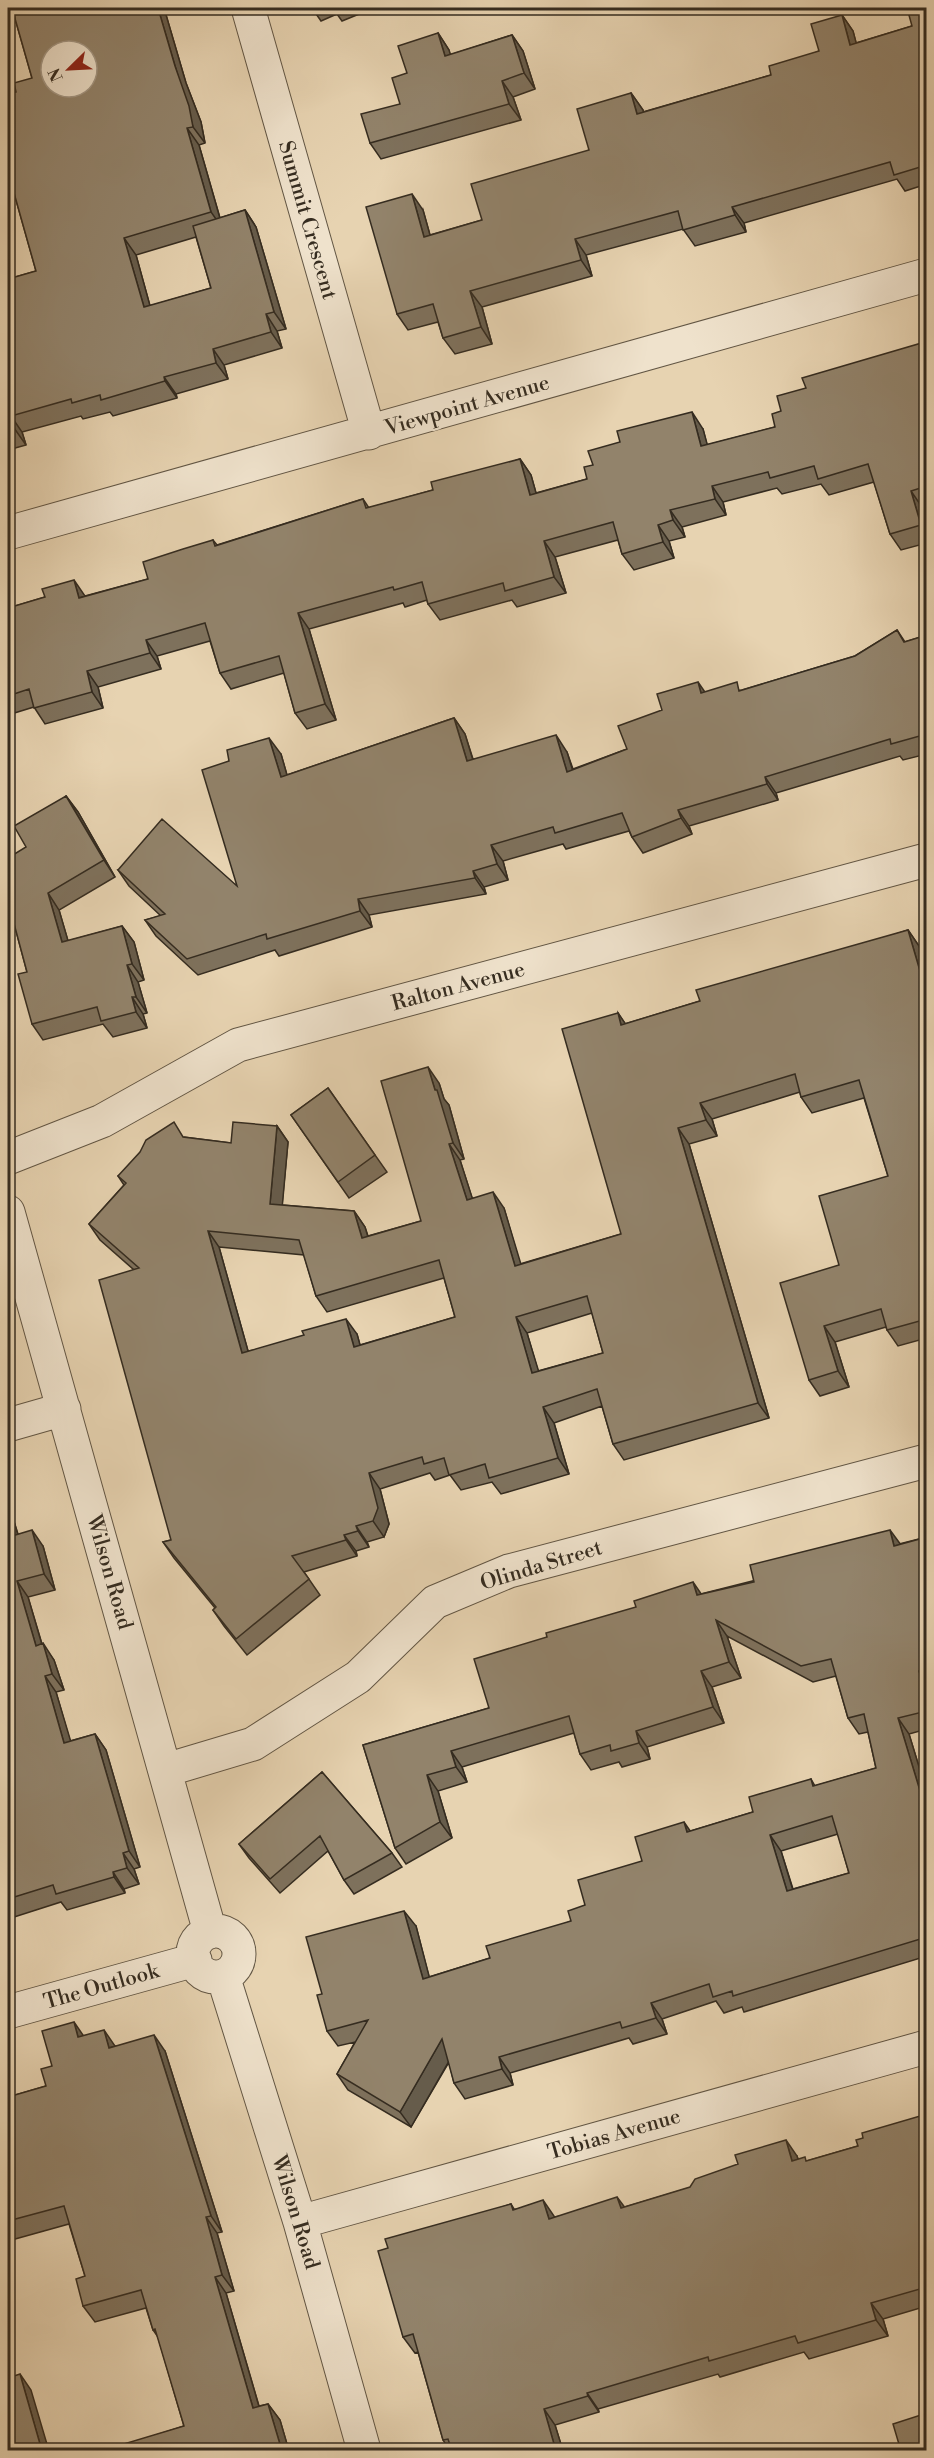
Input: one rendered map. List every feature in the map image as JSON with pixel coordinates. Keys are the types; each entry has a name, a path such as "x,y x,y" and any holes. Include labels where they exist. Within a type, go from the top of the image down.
{"street":[{"name":"Summit Crescent","path":"248,8 369,433"},
{"name":"Viewpoint Avenue","path":"8,533 927,275"},
{"name":"Ralton Avenue","path":"8,1158 102,1122 238,1045 927,860"},
{"name":"Wilson Road","path":"8,1212 210,1932"},
{"path":"8,1425 64,1409"},
{"name":"Olinda Street","path":"166,1770 254,1744 358,1677 435,1602 509,1571 927,1461"},
{"path":"210,1932 224,1932 237,1944 238,1962 223,1976 207,1975 198,1967 195,1960 197,1941 210,1932"},
{"name":"The Outlook","path":"8,2012 195,1960"},
{"name":"Wilson Road","path":"223,1976 300,2222 364,2451"},
{"name":"Tobias Avenue","path":"300,2222 927,2047"}],"building":[{"path":"12,8 158,8 189,106 193,127 187,128 211,212 124,238 144,307 211,288 193,226 245,210 274,312 266,314 271,332 213,349 216,363 164,377 165,381 101,400 100,395 72,403 71,399 11,416 14,428 8,430 8,279 36,271 8,175 8,94 16,92 14,83 32,78"},
{"path":"907,8 927,8 927,165 894,175 890,162 732,207 735,215 683,230 678,211 575,239 581,260 470,291 481,327 443,338 433,304 397,314 366,207 412,194 424,237 482,220 471,184 589,150 577,109 631,93 637,114 771,75 769,66 819,51 811,24 842,15 850,45 912,26"},
{"path":"438,33 445,56 512,35 524,73 502,81 509,104 370,143 361,114 400,104 392,78 407,73 398,46"},
{"path":"925,342 927,346 927,486 911,491 921,525 890,534 868,464 818,479 814,466 770,478 768,472 712,486 715,499 670,510 673,520 658,525 663,542 622,554 613,522 544,541 554,577 505,591 503,583 428,604 422,582 394,590 393,587 298,613 325,704 295,713 279,656 220,673 205,623 146,640 150,653 87,671 92,692 34,708 29,689 8,696 8,608 45,597 42,589 74,580 79,598 148,579 143,562 183,549 213,540 215,546 363,499 366,508 433,490 431,482 520,459 530,495 587,479 584,467 593,465 588,451 620,442 617,431 692,412 701,446 775,427 772,414 781,411 777,396 806,388 802,378"},
{"path":"897,630 904,642 927,635 927,734 891,744 890,739 765,777 767,784 678,810 681,818 632,837 622,813 555,833 553,827 491,845 497,864 473,871 475,878 358,899 360,911 267,939 266,934 187,959 145,920 165,914 118,870 162,819 237,886 202,770 229,761 227,750 269,738 281,777 454,718 467,761 556,735 567,772 627,749 618,726 662,710 657,694 698,682 701,693 737,682 739,691 855,656"},
{"path":"66,796 104,860 48,893 62,942 122,926 132,964 127,965 136,997 132,997 136,1012 101,1021 97,1007 32,1024 18,974 27,972 12,916 8,909 8,858 26,847 14,826"},
{"path":"908,930 927,995 927,1319 887,1330 881,1309 824,1326 838,1371 809,1380 780,1283 839,1265 819,1196 888,1176 859,1080 801,1097 795,1074 700,1103 706,1120 678,1128 758,1403 613,1444 597,1389 543,1407 558,1458 489,1478 485,1464 449,1475 444,1458 424,1464 422,1457 369,1473 378,1508 373,1521 356,1526 358,1531 344,1535 346,1540 292,1556 309,1579 236,1639 213,1610 216,1607 163,1542 171,1540 99,1280 139,1268 89,1224 126,1183 118,1176 140,1152 146,1140 174,1122 183,1137 231,1143 233,1122 277,1126 270,1204 354,1211 362,1238 421,1221 381,1081 428,1067 453,1143 449,1144 467,1200 493,1192 515,1266 621,1234 562,1029 618,1013 621,1025 700,1001 696,990","holes":["208,1231 299,1240 316,1296 439,1260 455,1317 354,1347 346,1319 302,1331 304,1335 242,1353","587,1296 603,1353 532,1373 516,1317"]},
{"path":"328,1088 375,1155 338,1182 291,1115"},
{"path":"8,1521 12,1536 32,1530 44,1574 17,1581 36,1646 43,1643 52,1674 45,1676 64,1743 95,1734 129,1851 123,1853 127,1868 113,1872 114,1877 56,1894 53,1885 8,1899"},
{"path":"890,1530 894,1546 927,1537 927,1637 922,1638 927,1653 927,1669 919,1671 927,1699 927,1711 898,1718 927,1814 927,1937 733,1996 732,1991 713,1997 709,1984 651,2003 656,2018 622,2028 620,2022 499,2057 502,2069 454,2083 442,2039 400,2112 337,2074 368,2020 327,2031 317,1995 322,1994 306,1937 404,1911 423,1979 490,1958 486,1946 571,1921 568,1911 585,1905 578,1880 642,1861 635,1837 684,1822 687,1832 753,1812 749,1797 811,1779 813,1786 876,1768 864,1714 848,1718 831,1659 801,1666 716,1620 729,1662 701,1671 713,1707 636,1731 639,1743 611,1751 610,1745 580,1754 569,1716 451,1751 456,1767 427,1775 440,1822 395,1848 363,1745 489,1708 474,1659 547,1637 546,1633 636,1607 634,1601 693,1582 697,1595 754,1582 750,1565","holes":["832,1816 849,1873 787,1891 770,1835"]},
{"path":"322,1772 392,1853 344,1880 320,1836 270,1879 239,1844"},
{"path":"74,2022 78,2037 104,2030 109,2048 154,2035 211,2216 206,2217 222,2275 215,2277 253,2408 268,2404 282,2451 107,2451 107,2449 184,2426 141,2290 83,2306 76,2279 85,2276 64,2206 8,2221 8,2097 46,2086 41,2069 52,2066 42,2031"},
{"path":"927,2114 927,2287 871,2303 876,2320 798,2343 795,2336 709,2361 708,2357 587,2393 588,2396 544,2409 556,2451 452,2451 448,2439 443,2440 413,2334 403,2337 378,2251 388,2248 385,2239 511,2204 513,2210 543,2200 549,2219 617,2197 621,2208 690,2187 695,2179 738,2164 735,2155 786,2140 792,2161 805,2157 806,2161 858,2146 856,2140 863,2138 862,2133"},
{"path":"20,2374 42,2451 8,2451 8,2378"},
{"path":"927,2413 927,2451 901,2451 893,2424"}]}
